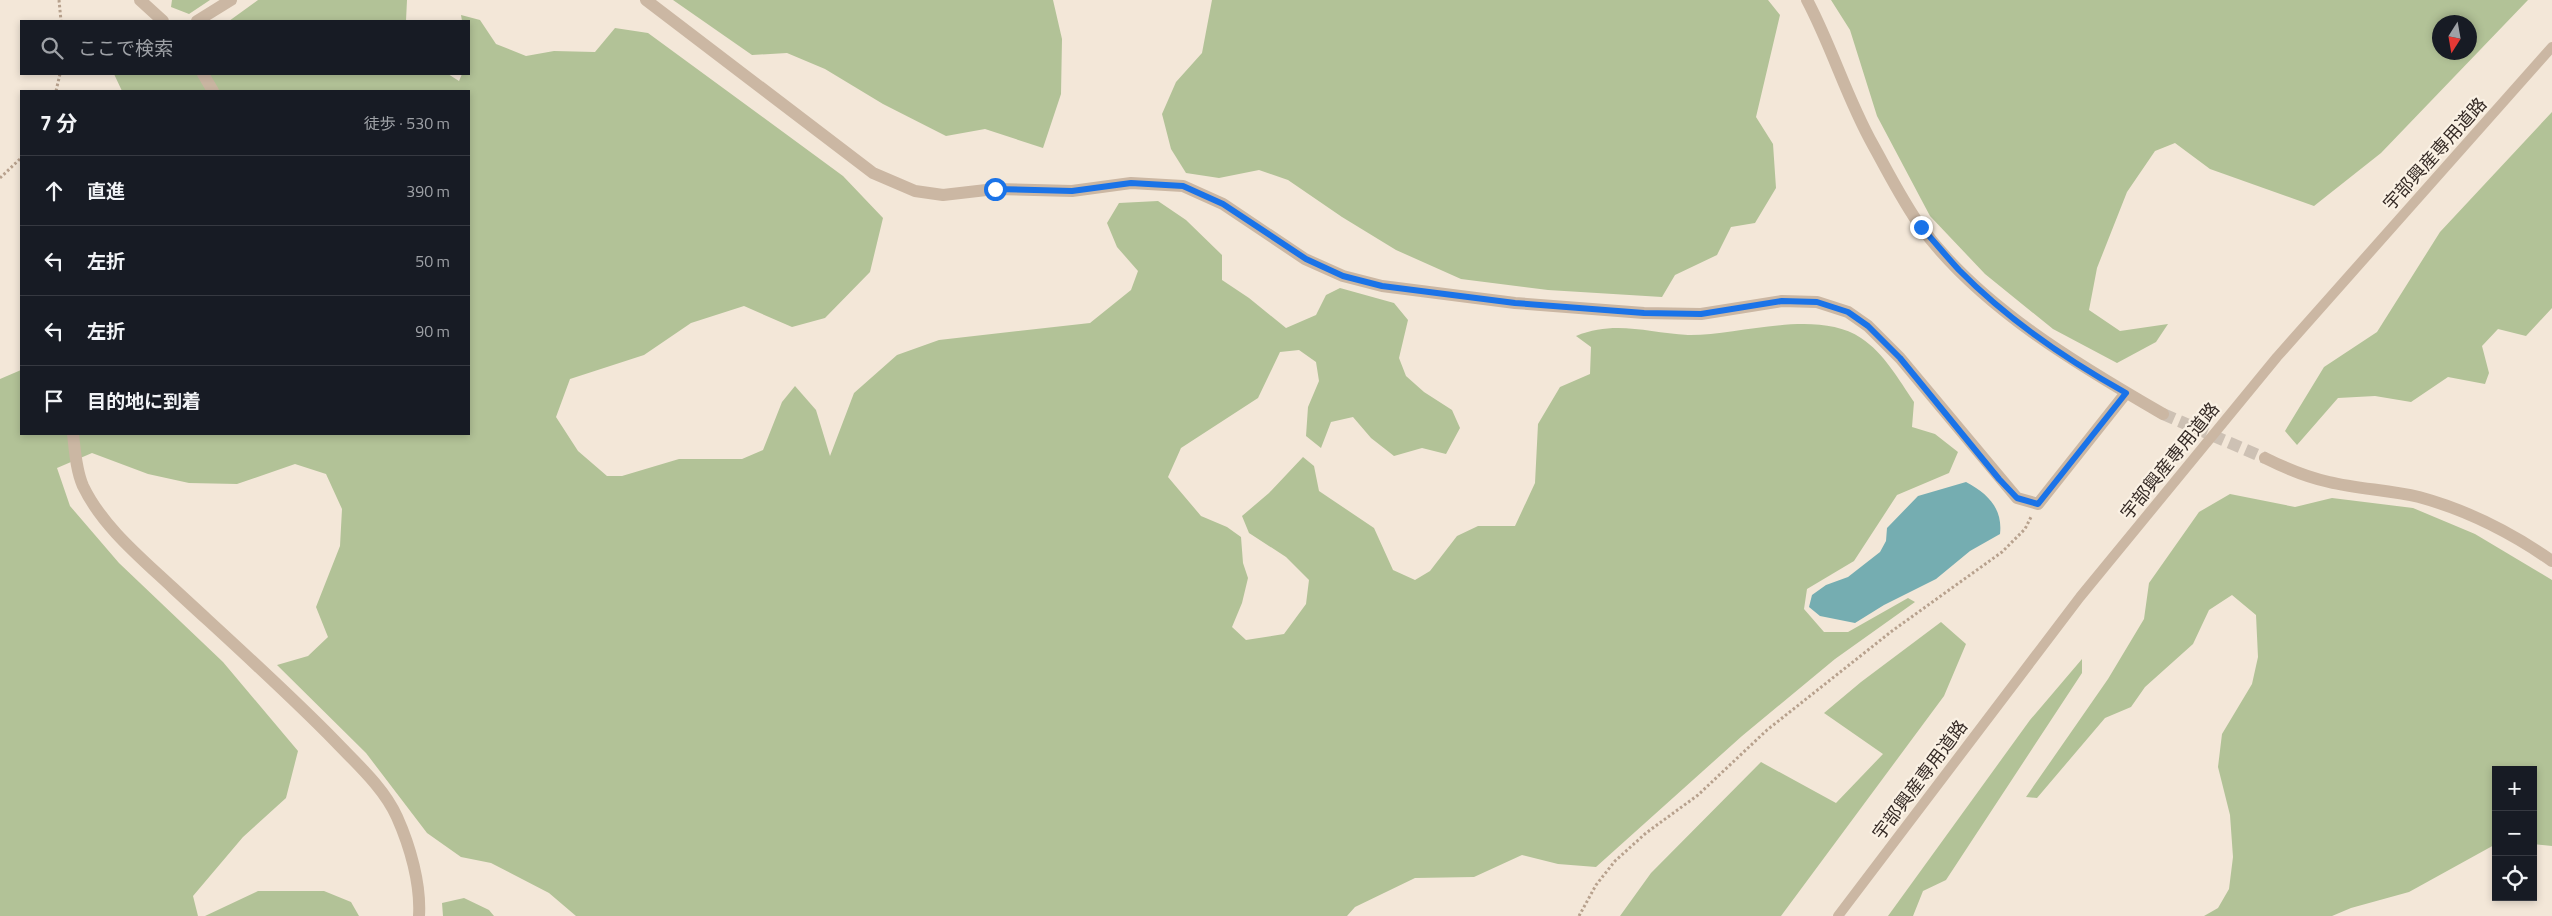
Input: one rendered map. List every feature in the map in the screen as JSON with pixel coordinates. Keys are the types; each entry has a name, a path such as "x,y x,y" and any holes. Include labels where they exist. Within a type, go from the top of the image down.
{"street":[{"path":"140,0 162,20"},
{"path":"199,20 231,0"},
{"path":"646,0 873,174 915,192 943,195 995,189 1072,191 1131,183 1183,186 1223,204 1306,259 1343,276 1382,286 1515,303 1644,313 1701,314 1782,301 1817,302 1848,312 1868,326 1900,358 2017,498 2038,504 2126,393"},
{"path":"1807,0 1872,143 1921,227 1960,270 1988,296 2046,342 2090,373 2163,414"},
{"path":"204,75 212,90"},
{"path":"73,435 75,456 83,485 102,515 140,556 313,719 370,776 397,816 411,858 419,903 418,916"},
{"path":"2264,458 2292,472 2329,482 2418,497 2460,511 2502,530 2552,561"}],"lane":[{"name":"宇部興産専用道路","path":"1838,916 2080,598 2276,357 2552,47"}],"path":[{"path":"59,0 61,20"},
{"path":"56,90 60,75"},
{"path":"0,178 20,159"},
{"path":"1579,916 1596,885 1614,861 1633,844 1698,795 1767,730 1958,582 2002,552 2025,528 2038,504"}],"green space":[{"path":"172,0 210,0 189,14 171,7"},
{"path":"258,0 407,0 406,20 230,20"},
{"path":"673,0 1053,0 1062,39 1061,94 1043,148 985,129 946,136 883,104 825,69 787,53 752,55"},
{"path":"1212,0 1768,0 1780,15 1756,117 1773,144 1776,188 1755,223 1731,227 1717,255 1675,275 1662,297 1548,290 1461,279 1396,250 1342,217 1288,180 1259,170 1219,178 1186,173 1171,149 1162,114 1176,82 1202,53"},
{"path":"1831,0 2528,0 2477,53 2477,15 2432,15 2432,60 2470,60 2381,153 2314,206 2210,169 2175,143 2155,151 2127,192 2097,268 2089,310 2120,331 2168,324 2156,342 2117,363 2053,329 1985,274 1930,216 1877,116 1850,30"},
{"path":"461,15 480,20 496,44 526,56 554,51 595,52 615,28 648,33 843,176 883,218 870,272 825,318 792,327 744,306 691,323 644,355 570,379 556,417 578,451 607,476 622,476 679,459 742,459 763,450 782,402 795,386 816,410 830,456 854,393 897,355 939,340 1090,323 1131,290 1138,271 1117,247 1107,223 1119,203 1158,201 1186,220 1222,255 1222,280 1249,298 1286,328 1316,315 1326,295 1340,288 1394,303 1408,320 1399,358 1406,376 1424,392 1452,410 1460,428 1446,454 1422,448 1394,456 1371,438 1353,417 1331,422 1321,448 1306,436 1308,407 1319,381 1316,362 1299,350 1280,352 1258,398 1181,448 1168,477 1201,516 1227,527 1241,537 1243,563 1248,578 1242,603 1232,627 1246,640 1284,634 1306,604 1309,580 1286,557 1249,533 1242,516 1269,493 1303,457 1314,466 1319,491 1374,528 1393,570 1415,580 1430,571 1457,536 1478,526 1515,526 1535,483 1538,424 1560,387 1590,374 1591,347 1576,336 1591,331 1618,328 1688,335 1799,324 1822,325 1843,329 1861,338 1877,351 1914,402 1912,427 1935,434 1958,452 1949,473 1897,495 1854,561 1807,589 1804,609 1824,632 1848,632 1908,598 1915,602 1835,659 1742,736 1596,867 1558,864 1522,855 1474,877 1415,878 1355,907 1347,916 576,916 549,893 491,863 461,857 427,833 366,753 277,665 308,656 328,637 316,607 340,546 342,509 326,474 295,464 237,484 189,483 148,474 92,453 57,468 70,506 119,563 223,662 298,751 286,798 243,837 193,896 198,916 0,916 0,379 20,370 20,435 470,435 470,90 122,90 114,75 450,75 459,81 462,75 470,75 470,20 462,20"},
{"path":"2552,112 2552,308 2526,336 2498,329 2482,346 2489,373 2485,384 2448,377 2411,402 2375,396 2338,398 2297,445 2285,431 2324,367 2377,332 2440,232"},
{"path":"2230,494 2295,507 2332,498 2413,508 2475,534 2552,580 2552,846 2537,844 2537,766 2492,766 2492,846 2409,892 2351,908 2332,916 2204,916 2218,908 2229,889 2233,857 2230,815 2218,767 2222,734 2252,684 2258,657 2256,615 2232,595 2209,610 2193,644 2145,687 2131,707 2105,718 2037,798 2026,797 2108,679 2144,619 2149,583 2199,512"},
{"path":"1941,622 1966,644 1944,696 1781,916 1620,916 1651,873 1761,762 1836,803 1883,754 1824,713 1861,682"},
{"path":"2082,659 2082,673 1946,880 1923,891 1913,916 1888,916 2030,720"},
{"path":"258,891 324,891 351,902 359,916 205,916"},
{"path":"464,898 489,910 494,916 443,916 442,903"}],"water":[{"path":"1966,482 1981,491 1992,502 1999,516 2000,534 1970,551 1936,579 1884,605 1855,623 1820,616 1809,607 1812,595 1826,585 1848,577 1880,552 1886,541 1887,528 1918,496"}],"tunnel":[{"path":"2163,414 2265,458"}],"route":[{"path":"995,189 1072,191 1131,183 1183,186 1223,204 1306,259 1343,276 1382,286 1515,303 1644,313 1701,314 1782,301 1817,302 1848,312 1868,326 1900,358 1999,479 2017,498 2038,504 2126,393 2090,373 2046,342 1988,296 1960,270 1921,227"}]}
